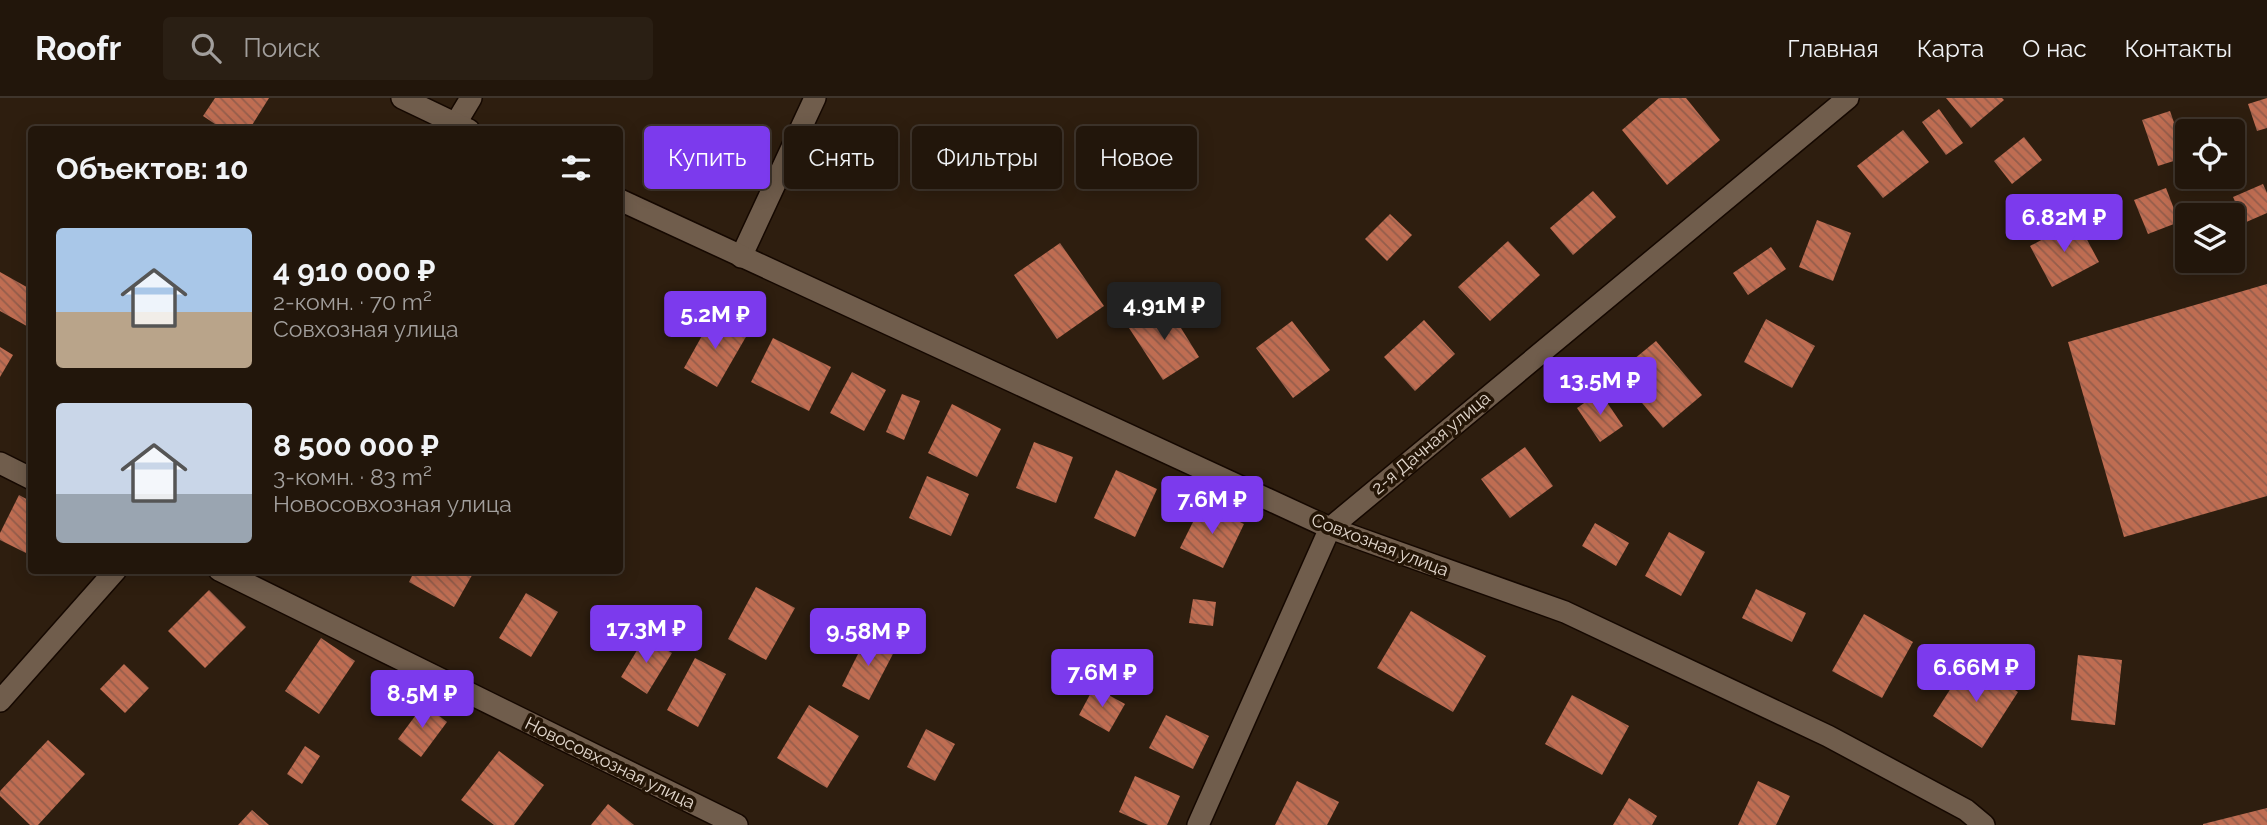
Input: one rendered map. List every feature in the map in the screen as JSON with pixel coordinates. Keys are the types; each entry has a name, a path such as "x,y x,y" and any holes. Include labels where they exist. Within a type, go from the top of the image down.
{"street":[{"path":"402,98 463,126 471,98"},
{"path":"741,257 816,98"},
{"name":"2-я Дачная улица","path":"1198,825 1330,528 1848,98"},
{"name":"Совхозная улица","path":"623,201 1330,528 1565,612 1828,736 1966,810 1984,825"},
{"path":"0,463 28,476"},
{"path":"0,701 112,574"},
{"name":"Новосовхозная улица","path":"227,574 737,825"}],"building":[{"path":"215,98 269,98 252,126 218,126 203,116"},
{"path":"1659,98 1686,98 1720,140 1667,185 1622,130"},
{"path":"1946,98 2002,98 2004,100 1971,128"},
{"path":"2267,98 2267,128 2257,131 2248,104"},
{"path":"1939,109 1963,143 1946,155 1922,122"},
{"path":"2170,111 2175,125 2175,161 2158,166 2142,120"},
{"path":"1903,130 1929,162 1883,198 1857,166"},
{"path":"2024,137 2042,160 2012,184 1994,161"},
{"path":"2263,184 2267,193 2267,213 2245,223 2245,203 2236,203 2233,197"},
{"path":"2166,188 2175,212 2175,224 2148,234 2134,200"},
{"path":"1593,191 1616,217 1573,255 1550,228"},
{"path":"1390,214 1412,235 1387,261 1365,239"},
{"path":"1817,220 1851,233 1833,281 1799,267"},
{"path":"2077,221 2099,262 2052,287 2030,246"},
{"path":"1508,241 1540,275 1490,321 1458,287"},
{"path":"1060,243 1104,306 1057,339 1014,275"},
{"path":"1771,247 1786,269 1748,295 1733,273"},
{"path":"0,272 28,288 28,327 0,311"},
{"path":"2267,284 2267,496 2124,537 2068,342"},
{"path":"1166,304 1199,357 1163,380 1129,328"},
{"path":"713,316 747,335 717,387 684,368"},
{"path":"1766,319 1815,346 1792,388 1744,362"},
{"path":"1424,320 1455,354 1415,391 1384,357"},
{"path":"1292,321 1330,370 1293,398 1256,348"},
{"path":"773,338 831,367 809,411 751,382"},
{"path":"1656,341 1702,395 1663,428 1617,373"},
{"path":"0,347 13,355 0,377"},
{"path":"852,372 886,390 864,431 830,413"},
{"path":"1600,392 1623,426 1600,442 1577,408"},
{"path":"902,394 920,401 904,440 886,432"},
{"path":"952,404 1001,429 977,477 928,453"},
{"path":"1034,442 1073,457 1056,503 1016,488"},
{"path":"1525,447 1553,486 1510,518 1481,479"},
{"path":"1116,470 1157,489 1135,537 1094,518"},
{"path":"927,476 969,494 951,536 909,518"},
{"path":"19,495 28,500 28,554 0,540 0,533"},
{"path":"1202,504 1244,524 1223,568 1180,548"},
{"path":"1595,523 1629,543 1616,566 1582,546"},
{"path":"1669,532 1705,552 1681,596 1645,576"},
{"path":"413,574 473,574 454,607 409,582"},
{"path":"756,587 795,608 766,660 728,639"},
{"path":"1756,589 1806,613 1792,642 1742,618"},
{"path":"209,590 246,627 205,668 168,631"},
{"path":"526,593 558,612 531,657 499,638"},
{"path":"1193,599 1216,602 1213,626 1189,623"},
{"path":"1411,611 1486,656 1453,712 1377,668"},
{"path":"1864,614 1913,642 1882,698 1832,671"},
{"path":"867,636 895,650 869,700 842,686"},
{"path":"645,637 672,653 647,694 621,677"},
{"path":"321,638 355,661 319,714 285,691"},
{"path":"2078,655 2122,660 2115,725 2071,720"},
{"path":"695,658 726,674 698,727 667,710"},
{"path":"1969,660 2018,692 1982,748 1933,716"},
{"path":"124,664 149,688 125,713 100,689"},
{"path":"1094,687 1125,704 1109,732 1079,715"},
{"path":"1572,695 1629,726 1602,775 1545,744"},
{"path":"424,704 447,722 421,757 398,739"},
{"path":"809,705 859,736 827,788 777,758"},
{"path":"1166,715 1209,736 1193,769 1149,748"},
{"path":"926,729 955,744 935,781 907,767"},
{"path":"48,740 85,774 38,825 30,825 0,796 0,791"},
{"path":"305,746 320,756 302,784 287,774"},
{"path":"499,751 544,785 514,825 494,825 461,800"},
{"path":"1135,776 1180,796 1167,825 1148,825 1119,812"},
{"path":"1297,781 1339,802 1327,825 1275,825"},
{"path":"1758,781 1790,796 1776,825 1738,825"},
{"path":"1629,798 1657,816 1652,825 1613,825"},
{"path":"608,804 634,825 591,825"},
{"path":"2267,808 2267,825 2203,825 2203,824"},
{"path":"252,810 269,825 238,825"}]}
